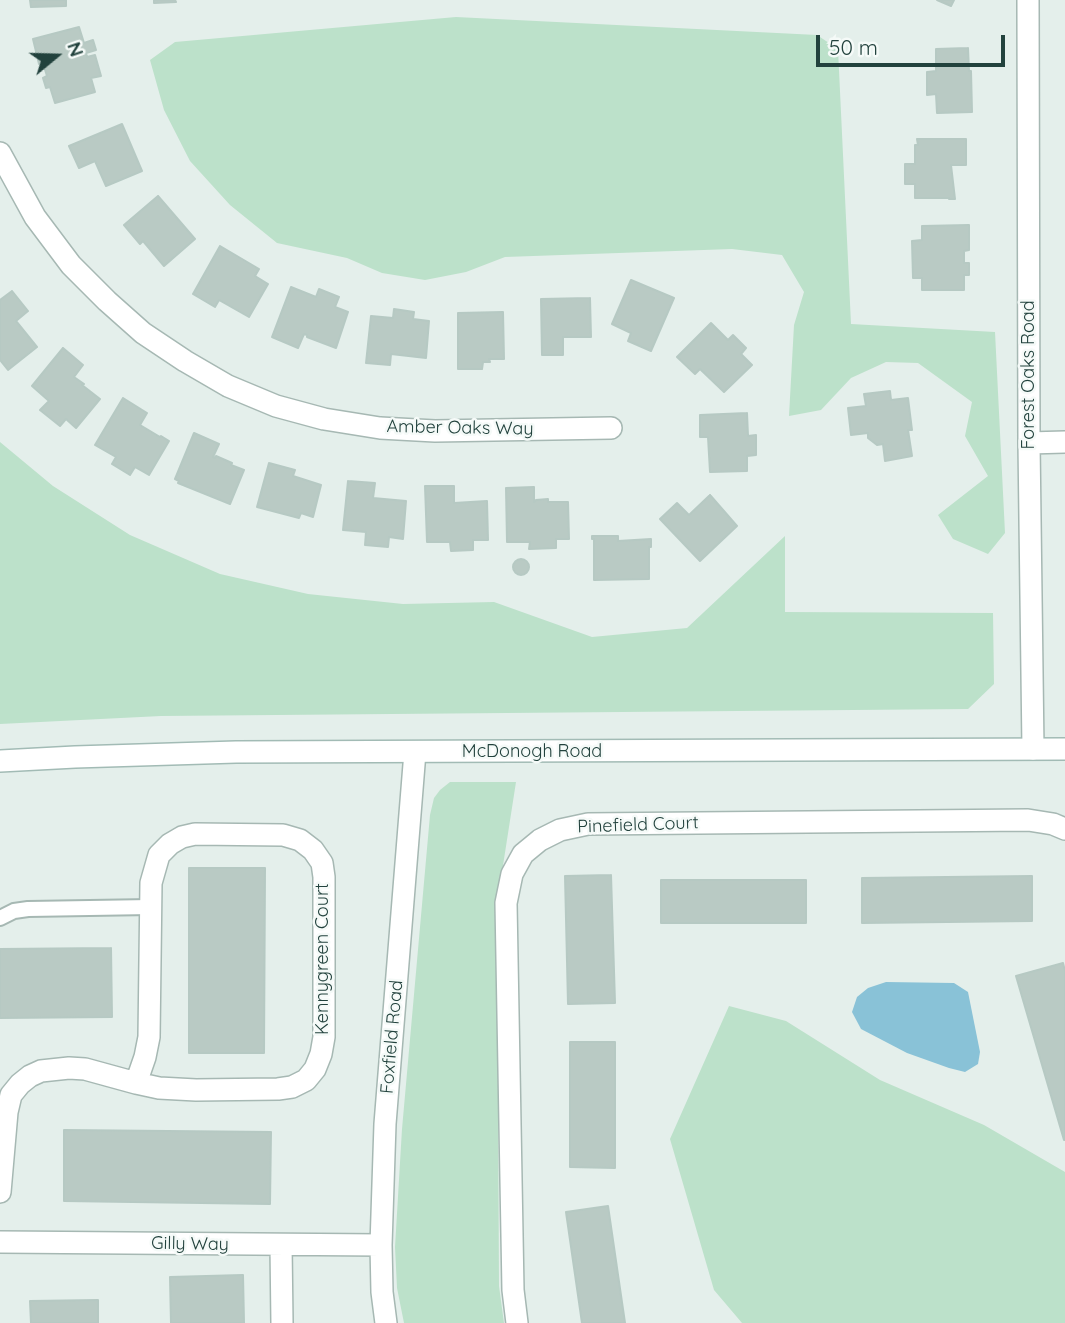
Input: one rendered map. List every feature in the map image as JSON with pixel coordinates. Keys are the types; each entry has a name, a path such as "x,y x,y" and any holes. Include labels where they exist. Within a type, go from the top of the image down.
{"street":[{"name":"Forest Oaks Road","path":"1028,0 1033,749"},
{"name":"Amber Oaks Way","path":"0,153 35,217 71,265 143,332 185,362 228,386 276,406 324,419 380,428 435,431 611,428"},
{"path":"1029,443 1065,442"},
{"name":"McDonogh Road","path":"0,761 236,752 1065,749"},
{"name":"Foxfield Road","path":"386,1323 381,1245 385,1125 415,752"},
{"name":"Pinefield Court","path":"517,1323 513,1290 506,903 512,874 523,854 540,840 560,830 588,824 1028,820 1065,829"},
{"name":"Kennygreen Court","path":"0,1192 11,1095 30,1076 41,1071 85,1069 136,1083 159,1088 196,1090 278,1089 292,1087 306,1080 315,1069 324,1037 324,877 322,863 313,850 300,840 283,835 195,834 170,844 159,855 151,883 149,1037 136,1083"},
{"name":"Gilly Way","path":"0,1242 381,1245"},
{"path":"281,1245 282,1323"}],"lane":[{"path":"0,918 14,911 28,909 151,907"}],"green space":[{"path":"456,17 817,35 838,49 851,324 995,332 1005,533 988,554 953,539 938,515 988,476 965,436 972,402 918,363 886,362 851,378 821,410 789,416 794,325 804,292 782,255 732,249 505,257 466,272 425,280 382,273 347,258 277,243 230,205 190,161 164,110 150,60 175,42"},
{"path":"0,442 53,486 130,535 220,574 308,594 403,604 494,602 592,637 687,628 785,536 785,612 993,613 994,684 968,709 161,716 0,724"},
{"path":"450,782 516,782 497,904 499,1286 504,1323 404,1323 397,1288 395,1247 402,1129 430,815 434,798"},
{"path":"729,1006 786,1021 880,1080 984,1125 1065,1172 1065,1323 742,1323 714,1290 670,1139"}],"water":[{"path":"886,982 954,983 968,992 980,1052 978,1064 965,1072 949,1068 907,1053 861,1029 852,1012 857,997 868,988"}],"building":[{"path":"30,0 66,0 66,6 31,7"},
{"path":"154,0 175,0 176,2 154,3"},
{"path":"937,0 954,0 951,6"},
{"path":"79,27 84,43 93,40 96,50 86,53 87,57 95,55 101,76 91,78 95,92 55,103 50,87 46,88 43,78 47,76 43,63 39,64 33,39"},
{"path":"968,48 972,112 937,113 936,94 927,95 927,72 936,71 936,49"},
{"path":"122,124 142,171 106,186 95,161 79,168 69,146"},
{"path":"917,139 966,139 966,165 951,165 955,199 915,198 915,184 905,184 905,164 915,164"},
{"path":"158,196 195,239 164,266 143,241 140,244 124,225"},
{"path":"969,225 969,250 964,251 964,263 969,263 969,275 964,275 964,290 922,290 922,278 913,278 912,241 922,240 922,226"},
{"path":"220,246 259,269 255,276 268,284 249,317 219,300 215,307 193,294"},
{"path":"631,280 674,298 651,351 628,341 631,333 612,324"},
{"path":"291,287 316,297 319,289 339,297 335,307 348,312 336,348 304,334 298,348 272,337"},
{"path":"12,291 28,311 16,321 37,347 8,370 0,360 0,300"},
{"path":"590,298 591,337 563,337 563,355 542,355 541,299"},
{"path":"394,309 414,312 413,319 429,321 426,358 391,354 390,365 366,363 371,316 393,318"},
{"path":"503,312 504,359 489,359 490,362 483,362 482,369 458,369 458,313"},
{"path":"711,323 728,340 733,335 746,348 741,354 752,365 724,392 700,369 695,374 677,357"},
{"path":"63,348 83,365 74,377 100,399 76,428 66,419 60,426 40,410 49,401 32,386"},
{"path":"890,391 891,400 908,398 912,430 908,430 912,456 885,461 883,444 877,445 868,438 868,433 851,435 848,408 866,406 864,394"},
{"path":"123,398 147,413 140,425 169,441 149,475 135,467 130,475 112,464 116,457 95,445"},
{"path":"747,413 748,436 756,435 756,455 747,456 747,471 710,472 708,437 700,437 700,415"},
{"path":"194,433 219,444 213,457 244,470 230,504 178,483 175,479"},
{"path":"269,463 295,470 293,476 321,485 313,517 301,513 299,518 257,507"},
{"path":"348,481 375,483 373,498 406,501 403,539 389,537 388,547 365,545 366,532 343,530"},
{"path":"425,486 454,486 454,503 487,501 488,540 473,540 473,550 451,551 450,542 427,542"},
{"path":"534,487 534,502 548,499 548,502 568,502 569,539 556,539 556,548 529,549 530,542 507,542 506,488"},
{"path":"710,495 737,526 700,561 660,519 677,503 689,515"},
{"path":"592,536 618,536 618,541 651,539 649,579 594,580"},
{"path":"521,559 529,567 521,575 513,567"},
{"path":"189,868 265,868 264,1053 189,1053"},
{"path":"611,875 615,1003 568,1004 565,876"},
{"path":"1032,876 1032,921 862,923 862,878"},
{"path":"661,880 806,880 806,923 661,923"},
{"path":"111,948 112,1017 0,1018 0,949"},
{"path":"1063,963 1065,971 1065,1140 1016,976"},
{"path":"570,1042 615,1042 615,1168 570,1167"},
{"path":"64,1130 271,1132 270,1204 64,1201"},
{"path":"608,1206 625,1323 582,1323 566,1212"},
{"path":"243,1275 244,1323 171,1323 170,1277"},
{"path":"98,1300 98,1323 31,1323 30,1301"}]}
